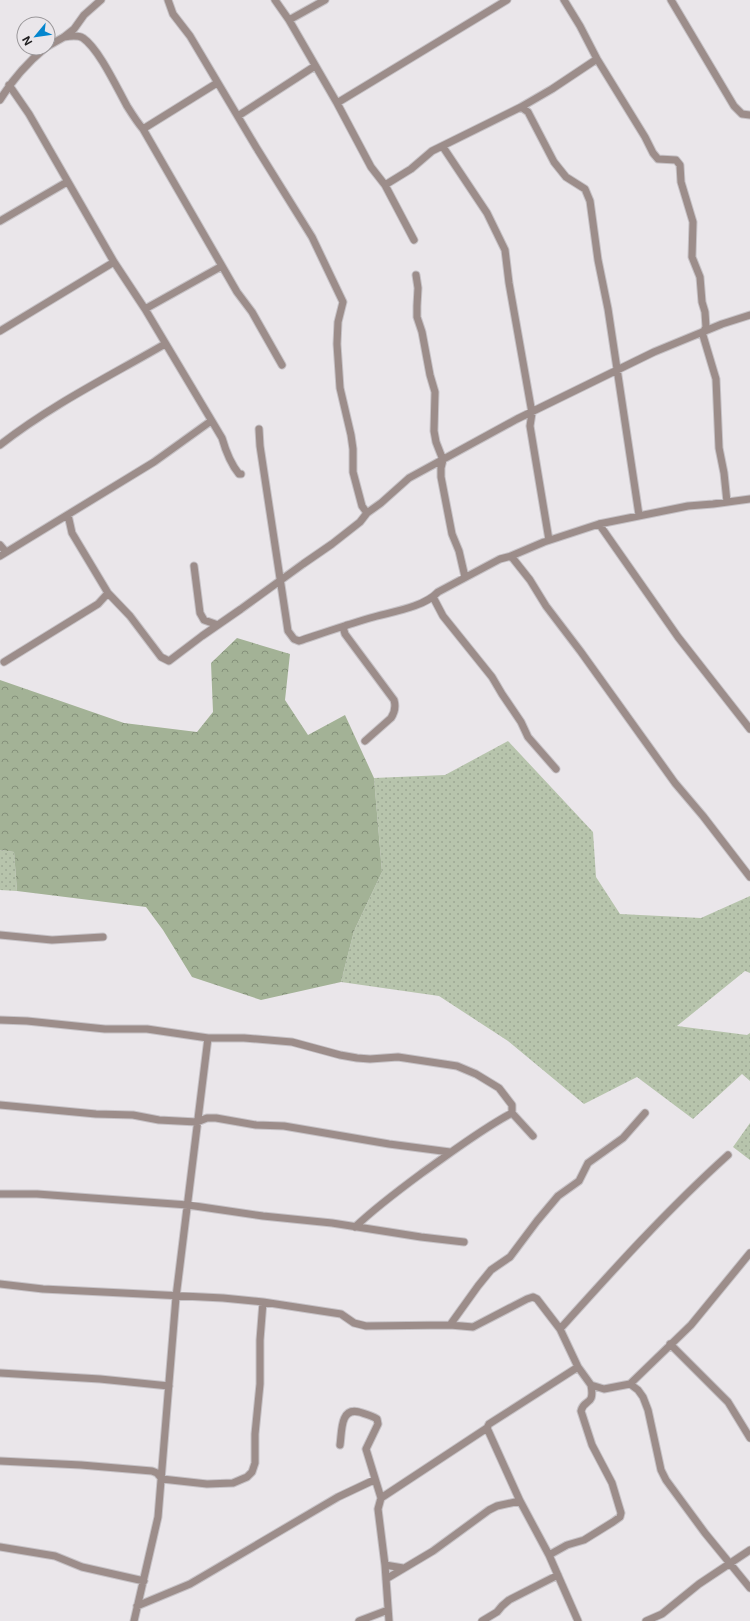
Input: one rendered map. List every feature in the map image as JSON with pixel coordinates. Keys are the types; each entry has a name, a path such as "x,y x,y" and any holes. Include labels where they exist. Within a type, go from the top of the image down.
{"street":[{"path":"56,42 64,37 101,0"},
{"path":"168,0 173,14 190,36 259,154 312,237 343,302 338,322 337,344 340,388 351,435 353,449 353,472 362,506 367,513"},
{"path":"275,0 289,20 372,167 385,185 414,240"},
{"path":"289,20 325,0"},
{"path":"337,103 507,0"},
{"path":"564,0 580,26 597,59 656,157 662,160 676,160 680,165 680,182 692,222 692,257 700,277 702,302 706,312 706,326 703,332 716,379 719,448 724,473 727,502"},
{"path":"671,0 734,106 742,114 750,115"},
{"path":"64,37 78,36 83,38 91,46 107,70 128,107 143,129 237,292 252,312 282,365"},
{"path":"0,100 9,85 21,70 36,56"},
{"path":"385,185 411,169 424,156 529,102 597,59"},
{"path":"238,116 315,66"},
{"path":"143,129 217,83"},
{"path":"9,85 28,114 114,262 145,309 222,438 232,466 239,474 241,474"},
{"path":"528,112 529,102"},
{"path":"521,106 528,112 554,162 566,177 582,186 587,193 608,309 639,516"},
{"path":"443,147 487,213 505,250 509,283 532,413 530,426 549,540"},
{"path":"0,221 67,182"},
{"path":"0,331 114,262"},
{"path":"145,309 222,266"},
{"path":"416,275 418,288 417,317 422,332 430,376 435,392 434,431 436,442 443,460 441,477 452,534 459,551 465,577"},
{"path":"68,515 72,533 108,593 130,616 161,658 166,661 172,660 218,625 332,544 360,522 367,513 381,503 409,478 517,419 532,413 616,370 654,352 750,315"},
{"path":"0,445 15,433 61,404 165,344"},
{"path":"0,545 3,554 154,462 211,421"},
{"path":"259,429 260,446 288,631 294,639 299,641 347,625 407,608 433,597 438,592 500,559 549,540 600,524 688,506 750,499"},
{"path":"600,524 678,637 750,728"},
{"path":"511,556 530,580 546,606 612,694 675,783 750,877"},
{"path":"194,566 200,612 204,620 218,625"},
{"path":"4,662 98,604 108,593"},
{"path":"433,597 443,616 492,677 521,722 528,737 556,769"},
{"path":"347,625 343,627 345,634 394,700 396,705 394,714 391,718 365,740"},
{"path":"0,935 52,940 103,937"},
{"path":"0,1020 27,1021 105,1029 147,1030 208,1038 244,1038 292,1042 357,1058 370,1059 398,1057 457,1066 476,1074 500,1088 512,1105 512,1114 533,1136"},
{"path":"134,1621 158,1517 176,1297 208,1038"},
{"path":"0,1105 96,1114 133,1115 159,1120 197,1122 207,1118 216,1118 256,1125 284,1126 389,1144 450,1152"},
{"path":"450,1325 491,1270 510,1257 558,1196 579,1181 588,1163 623,1138 645,1113"},
{"path":"355,1227 372,1210 450,1152 488,1126 512,1114"},
{"path":"560,1329 657,1223 728,1155"},
{"path":"0,1194 37,1194 188,1206 464,1242"},
{"path":"591,1385 604,1389 630,1384 691,1325 750,1253"},
{"path":"0,1284 43,1289 74,1289 264,1302 341,1314 354,1323 366,1326 450,1325 473,1327 527,1298 533,1297 537,1299 560,1329 578,1367 591,1385 593,1395 591,1399 582,1407 581,1411 592,1445 612,1483 621,1513 620,1517 589,1536 567,1545 549,1555"},
{"path":"0,1461 81,1465 152,1471 157,1473 162,1479 208,1484 233,1483 244,1479 252,1472 255,1463 255,1434 260,1384 260,1340 264,1302"},
{"path":"670,1344 728,1402 750,1438"},
{"path":"381,1498 487,1428 489,1424 578,1367"},
{"path":"0,1373 100,1379 169,1386"},
{"path":"630,1384 643,1397 648,1410 661,1470 666,1480 750,1588"},
{"path":"340,1445 343,1420 350,1412 354,1411 366,1414 377,1419 378,1424 366,1449 374,1480 381,1498 378,1509 385,1565 389,1621"},
{"path":"487,1428 520,1501 549,1555 578,1621"},
{"path":"138,1606 190,1584 338,1497 374,1480"},
{"path":"386,1579 433,1551 488,1510 497,1506 520,1501"},
{"path":"0,1547 55,1556 82,1567 144,1581"},
{"path":"646,1621 662,1614 699,1584 750,1550"},
{"path":"385,1565 404,1568"},
{"path":"482,1621 497,1612 509,1600 558,1575"},
{"path":"359,1621 388,1610"},
{"path":"662,1614 666,1621"}],"green space":[{"path":"237,638 290,654 285,700 308,735 345,715 374,778 382,872 354,931 341,982 261,1000 192,977 163,930 146,907 17,891 14,852 0,850 0,680 124,723 197,732 213,712 211,663"},
{"path":"508,741 593,832 596,877 620,914 701,918 750,896 750,973 745,971 677,1026 747,1035 750,1033 750,1081 742,1074 693,1119 637,1077 584,1104 508,1041 439,996 341,982 354,931 382,872 374,778 445,775"},
{"path":"0,850 14,852 17,891 0,890"},
{"path":"750,1123 750,1160 733,1147"}]}
